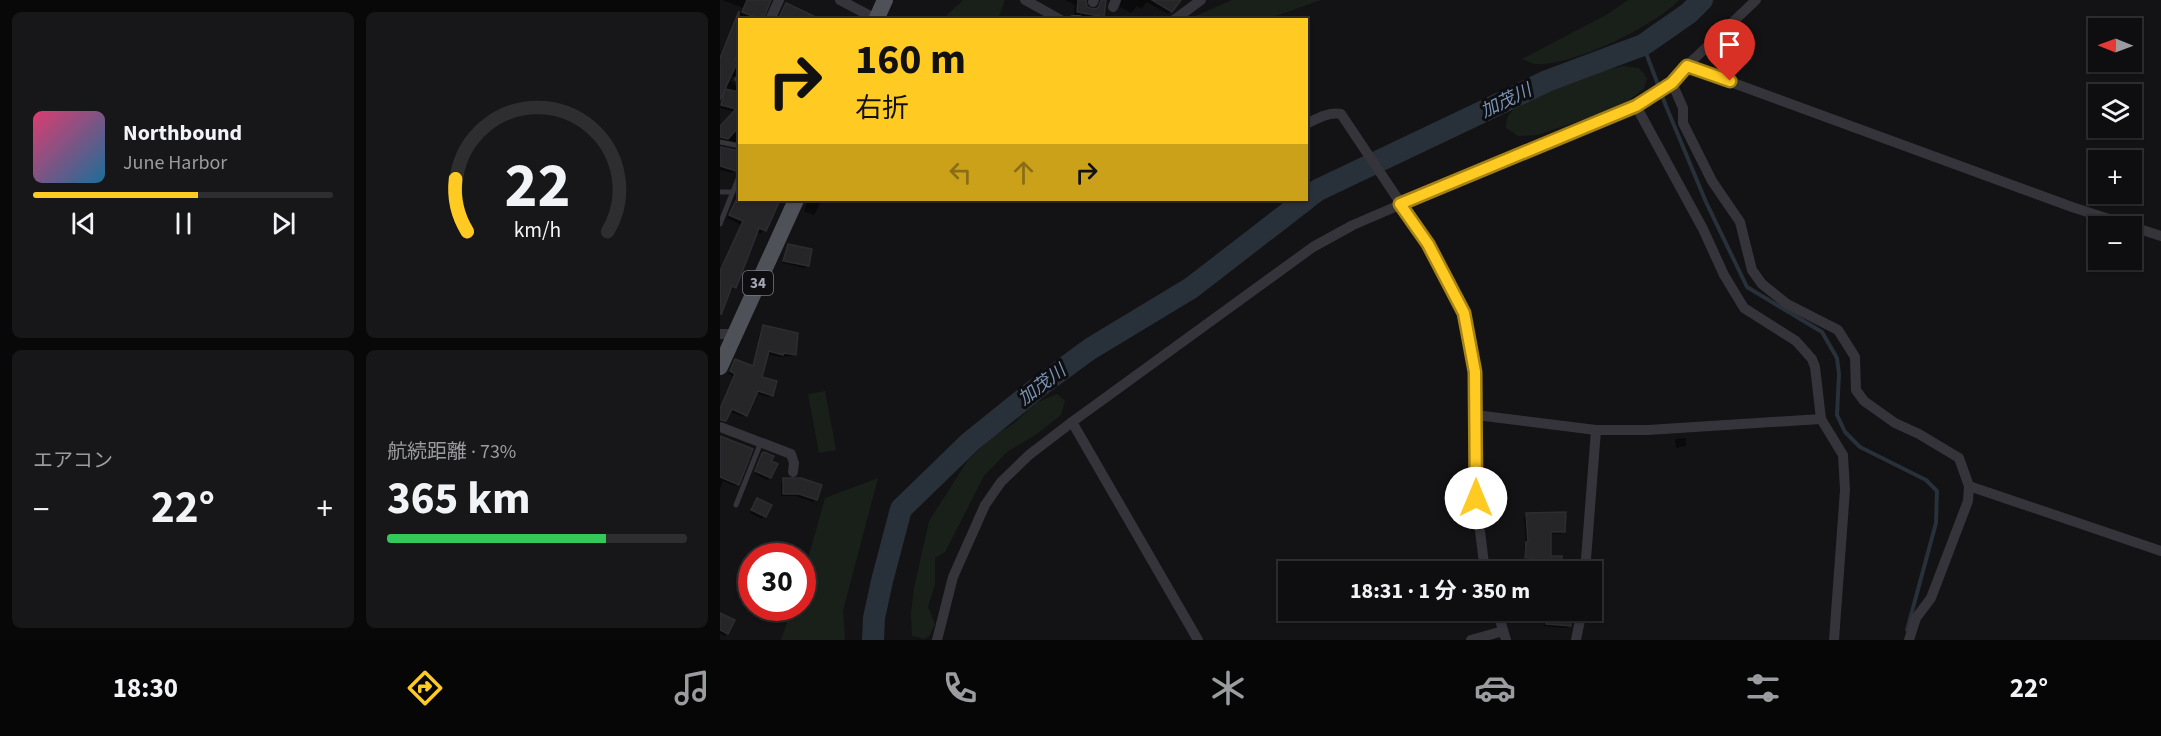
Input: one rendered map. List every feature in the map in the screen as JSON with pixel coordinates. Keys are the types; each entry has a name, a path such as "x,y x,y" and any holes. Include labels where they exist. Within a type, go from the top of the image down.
{"main road":[{"path":"876,18 885,0"},
{"name":"34","path":"720,367 727,334 795,201"}],"street":[{"path":"771,18 779,0"},
{"path":"840,0 874,18"},
{"path":"1025,0 1057,18"},
{"path":"1177,18 1202,0"},
{"path":"937,640 952,577 985,505 1008,475 1029,455 1313,247 1353,225 1400,204 1636,106 1669,86 1756,0"},
{"path":"1687,66 2072,207 2161,236"},
{"path":"1669,86 1683,108 1683,123 1712,181 1740,222 1752,270 1762,284 1787,304 1838,330 1855,357 1856,390 1878,414 1919,434 1959,458 1969,486 1968,501 1931,598 1916,618 1910,640"},
{"path":"1636,106 1703,229 1724,275 1744,308 1796,341 1812,359 1815,367 1821,418 1843,455 1845,490 1834,640"},
{"path":"1308,123 1326,115 1341,114 1428,244 1464,313 1475,372 1476,498 1484,561"},
{"path":"1476,415 1596,430 1648,430 1821,418"},
{"path":"1072,422 1198,640"},
{"path":"720,427 791,454 794,463 793,472"},
{"path":"1586,561 1596,430"},
{"path":"1969,486 2161,551"},
{"path":"1576,640 1580,621"},
{"path":"1472,640 1505,635"}],"lane":[{"path":"720,142 738,146"},
{"path":"720,224 738,178"},
{"path":"720,192 732,192"},
{"path":"736,505 761,442"}],"shaded area":[{"path":"963,0 1005,0 998,18 944,18"},
{"path":"1232,0 1321,0 1270,18 1191,18"},
{"path":"1628,0 1679,0 1651,22 1590,52 1551,63 1535,64 1522,59 1608,14"},
{"path":"1623,66 1639,68 1647,78 1644,89 1626,102 1609,111 1537,135 1518,136 1506,128 1508,116 1529,98 1561,84"},
{"path":"825,391 836,450 819,453 808,394"},
{"path":"1057,394 1065,401 1061,415 1037,434 1007,452 984,476 945,552 935,558 935,584 928,607 935,624 930,635 925,639 912,636 911,613 914,588 929,521 968,460 991,438 1013,424 1036,403"},
{"path":"878,478 843,611 845,640 781,640 788,621 816,621 816,543 812,543 825,498"}],"building":[{"path":"747,0 771,0 764,18 742,12"},
{"path":"1078,0 1086,0 1087,7 1093,9 1098,8 1101,0 1106,0 1104,17 1077,12"},
{"path":"1152,0 1181,0 1172,12"},
{"path":"786,3 818,18 779,18"},
{"path":"739,11 738,53 735,60 738,61 720,100 720,58"},
{"path":"725,89 738,92 738,128 728,139 720,137 720,126 736,109 721,105"},
{"path":"720,147 738,151 738,170 720,166"},
{"path":"736,200 780,201 766,231 759,228 736,288 732,286 721,315 720,271 743,221 729,215"},
{"path":"788,244 812,249 809,266 783,261"},
{"path":"763,325 798,333 796,355 784,353 783,355 769,351 762,377 777,381 773,396 758,391 747,416 732,409 726,421 720,420 720,409 735,374 730,371 735,359 753,366"},
{"path":"720,436 753,449 739,485 720,477"},
{"path":"764,452 774,456 771,461 778,464 771,478 755,471"},
{"path":"783,478 801,478 822,485 817,500 799,494 783,494"},
{"path":"757,498 772,505 766,517 751,510"},
{"path":"1566,512 1565,532 1551,532 1551,556 1562,556 1562,561 1532,561 1532,558 1525,558 1526,542 1528,542 1526,513"},
{"path":"720,613 735,620 728,634 720,630"},
{"path":"1546,621 1571,621 1571,626 1546,624"}],"waterway":[{"name":"加茂川","path":"1308,198 1318,190 1547,81 1643,45 1689,13 1702,0"},
{"path":"1643,45 1706,202 1747,287 1822,332 1837,358 1839,374 1837,415 1845,432 1860,447 1926,480 1937,491 1936,523 1907,630"},
{"name":"加茂川","path":"873,640 874,618 901,509 970,442 1041,385 1090,349 1191,288 1304,201"}],"route":[{"path":"1476,498 1475,372 1464,313 1428,244 1400,204 1636,106 1672,83 1687,66 1730,81"}]}
